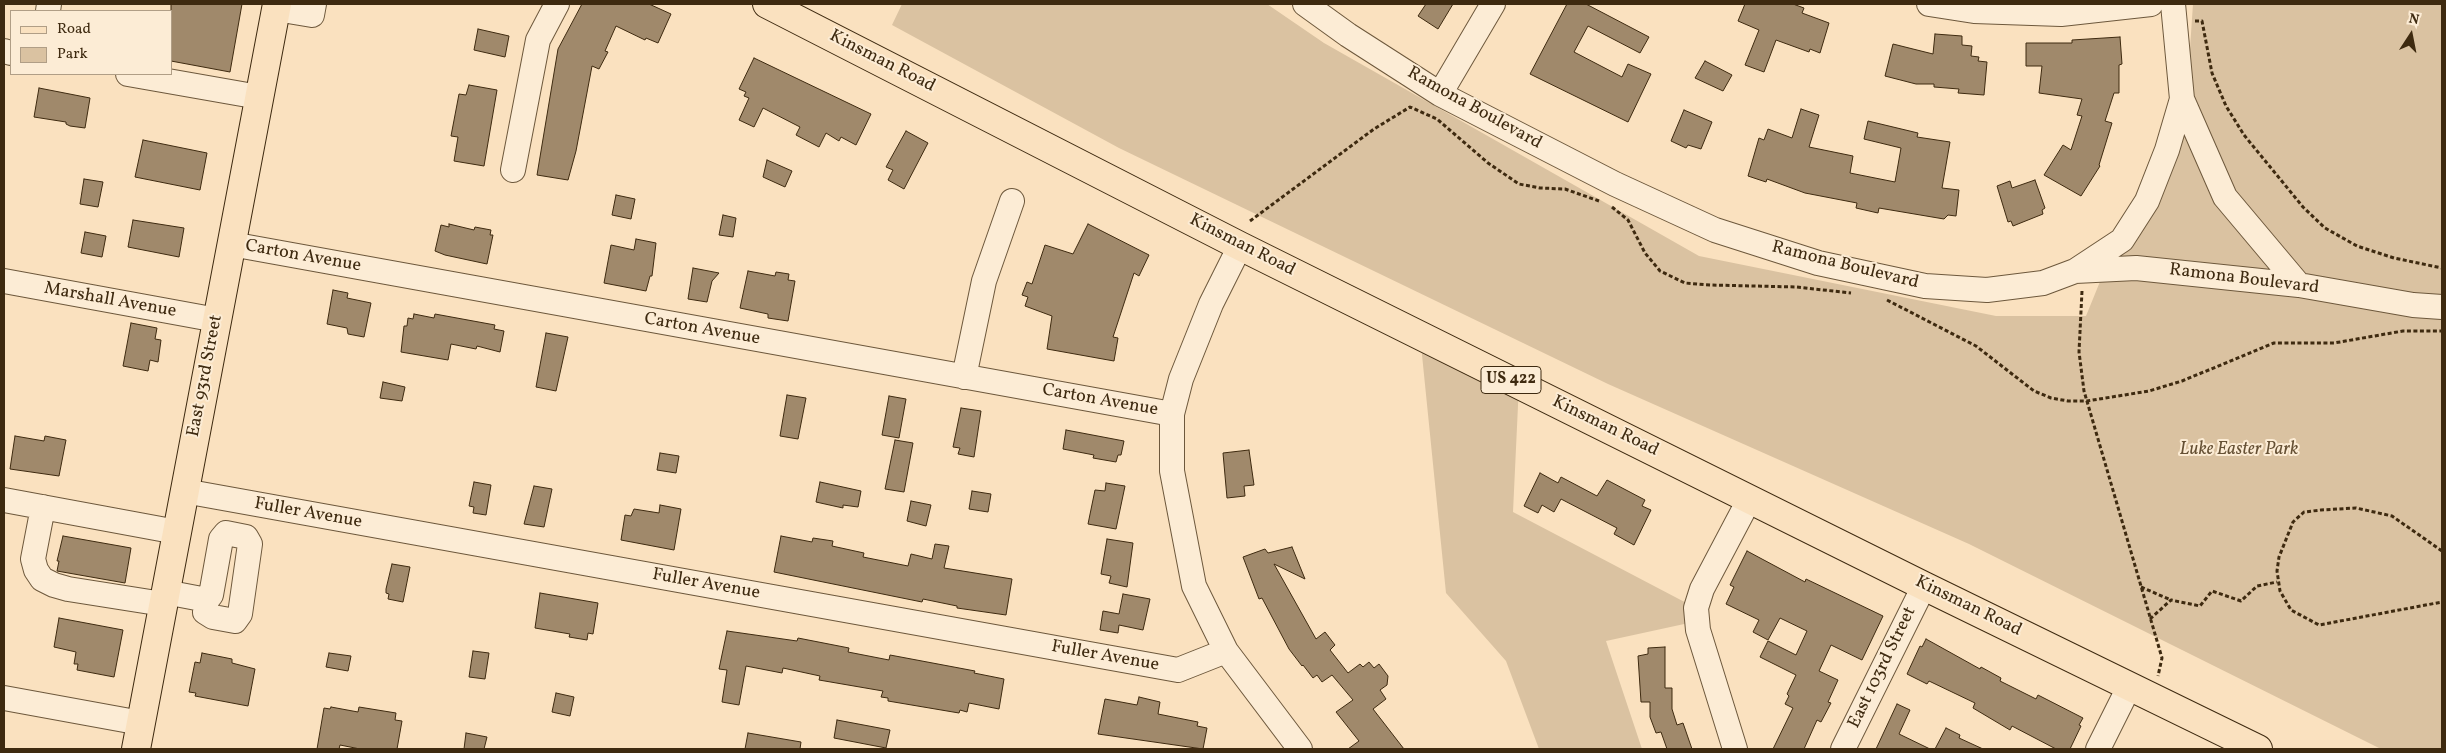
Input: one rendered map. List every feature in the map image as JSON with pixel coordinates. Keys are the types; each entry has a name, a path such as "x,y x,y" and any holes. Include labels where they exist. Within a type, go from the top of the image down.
{"main road":[{"name":"Kinsman Road","path":"767,4 1245,233 1750,498 1924,586 2258,749"},
{"name":"East 93rd Street","path":"141,742 164,598 276,6"}],"street":[{"path":"276,6 312,15 314,4"},
{"path":"513,170 538,40 556,4"},
{"name":"Ramona Boulevard","path":"1305,4 1348,35 1440,94 1614,184 1715,230 1818,263 1925,286 1988,290 2078,281 2136,268 2299,285 2413,305 2442,307"},
{"path":"1440,94 1493,4"},
{"path":"1929,4 1974,10 2060,14 2151,4"},
{"path":"2173,4 2182,99 2225,197 2299,285"},
{"path":"134,75 259,97"},
{"path":"2078,281 2122,240 2147,201 2167,150 2182,99"},
{"path":"964,377 984,281 1012,201"},
{"path":"1245,233 1195,340 1181,379 1172,414 1172,471 1194,586 1226,651 1300,749"},
{"name":"Carton Avenue","path":"231,244 1172,414"},
{"name":"Marshall Avenue","path":"4,281 217,320"},
{"name":"Fuller Avenue","path":"184,492 1178,670 1226,651"},
{"path":"1735,749 1698,630 1696,608 1702,589 1750,498"},
{"path":"4,500 177,532"},
{"path":"226,533 246,537 250,544 240,614 235,621 213,617 205,612 207,600 211,595 221,539 226,533 231,500"},
{"path":"43,508 33,559 36,570 42,579 54,586 164,598 207,600"},
{"name":"East 103rd Street","path":"1843,749 1924,586"},
{"path":"2098,749 2129,687"},
{"path":"4,698 141,742"}],"path":[{"path":"2195,21 2202,21 2212,73 2226,106 2244,134 2303,207 2326,228 2357,246 2394,258 2442,268"},
{"path":"1245,233 1374,129 1410,107 1436,119 1488,164 1519,184 1540,188 1564,189 1587,195 1613,207 1628,220 1652,263 1668,276 1684,283 1796,287 1856,293"},
{"path":"2078,281 2079,352 2087,401 2162,658 2158,676"},
{"path":"1882,299 1976,346 2034,391 2051,398 2087,401 2149,391 2182,381 2274,343 2334,343 2403,331 2442,331"},
{"path":"2442,551 2419,532 2392,516 2372,510 2356,508 2304,512 2293,522 2279,557 2277,582 2291,610 2319,625 2442,602"},
{"path":"2141,587 2171,600 2200,606 2212,591 2241,601 2257,586 2277,582"},
{"path":"2150,618 2171,600"}],"green space":[{"name":"Luke Easter Park","path":"902,4 1267,4 1324,43 1699,256 1996,316 2086,316 2189,63 2193,4 2442,4 2442,749 2381,749 1969,544 1608,384 1119,148 892,25"},
{"path":"1420,335 1519,384 1513,512 1696,608 1698,621 1606,641 1642,749 1539,749 1506,661 1446,593"}],"building":[{"path":"171,4 242,4 230,72 172,61"},
{"path":"582,4 649,4 671,14 658,43 646,38 645,40 616,26 605,51 608,52 599,69 592,66 576,151 568,180 537,175 558,49"},
{"path":"1426,4 1453,4 1438,29 1418,16"},
{"path":"1567,4 1586,4 1649,37 1640,53 1588,26 1574,52 1622,77 1628,64 1651,74 1628,122 1530,74"},
{"path":"1745,4 1793,4 1804,8 1802,13 1829,23 1820,53 1810,49 1809,52 1776,40 1764,72 1745,65 1759,30 1738,21"},
{"path":"478,29 509,36 505,57 474,50"},
{"path":"1935,34 1962,36 1962,45 1972,46 1971,56 1979,57 1978,61 1987,62 1984,95 1958,93 1959,89 1934,87 1934,84 1916,84 1885,76 1893,44 1933,54"},
{"path":"2120,37 2122,64 2119,65 2119,93 2114,93 2105,121 2112,123 2100,166 2081,196 2044,175 2063,145 2071,150 2082,116 2077,115 2082,99 2039,93 2042,66 2026,66 2026,43 2072,43 2072,40"},
{"path":"754,58 871,114 856,145 841,137 839,141 826,133 819,147 796,135 800,127 763,108 754,127 739,120 749,98 744,96 746,92 739,89"},
{"path":"1705,61 1732,75 1723,91 1695,78"},
{"path":"469,85 497,90 484,166 454,161 458,137 451,136 459,94 466,95"},
{"path":"39,88 90,98 85,128 70,126 66,122 34,117"},
{"path":"1801,109 1819,115 1809,147 1853,156 1850,173 1895,182 1901,148 1864,139 1868,121 1918,133 1917,137 1950,142 1942,188 1959,190 1956,216 1948,215 1944,219 1879,208 1878,213 1856,208 1857,203 1805,193 1767,179 1766,182 1748,176 1759,138 1764,140 1768,129 1792,138"},
{"path":"1684,110 1712,122 1701,149 1688,145 1686,148 1671,141"},
{"path":"906,131 928,143 904,189 888,180 893,170 886,167"},
{"path":"143,140 207,153 200,190 135,177"},
{"path":"767,160 792,171 785,187 763,177"},
{"path":"84,179 103,182 98,207 80,204"},
{"path":"2035,180 2045,208 2042,210 2043,214 2013,226 2011,221 2008,222 1997,186 2010,181 2012,188"},
{"path":"616,195 635,199 631,219 612,215"},
{"path":"723,215 736,218 733,237 719,235"},
{"path":"133,220 184,228 179,257 128,247"},
{"path":"449,224 474,230 475,227 491,230 490,235 493,235 487,264 435,251 441,225 449,227"},
{"path":"1088,224 1149,255 1139,276 1134,273 1113,337 1118,338 1114,361 1047,349 1052,316 1025,306 1028,297 1022,295 1027,282 1032,284 1045,245 1073,254"},
{"path":"85,232 106,236 102,257 81,253"},
{"path":"636,239 656,243 652,276 650,276 646,291 604,283 611,245 634,250"},
{"path":"693,268 719,273 712,281 707,302 688,299"},
{"path":"748,271 775,276 776,272 789,274 788,280 795,281 788,321 768,318 768,314 740,308"},
{"path":"333,290 348,293 347,298 371,303 364,337 348,334 347,328 327,324"},
{"path":"414,314 434,318 435,314 495,325 494,329 504,331 500,352 477,346 476,349 451,344 448,360 401,352 404,326 407,326 408,318 413,319"},
{"path":"131,323 157,328 155,339 161,340 158,362 150,360 148,371 123,366"},
{"path":"546,333 568,337 556,391 536,387"},
{"path":"383,382 405,387 402,401 380,398"},
{"path":"787,395 806,398 798,439 780,436"},
{"path":"889,396 906,399 899,438 882,435"},
{"path":"961,408 981,411 974,457 958,454 960,448 953,447"},
{"path":"1066,430 1124,441 1121,455 1118,455 1116,462 1093,458 1094,455 1063,449"},
{"path":"15,436 44,441 45,436 66,440 59,476 10,469"},
{"path":"895,440 913,443 904,492 885,489"},
{"path":"1249,450 1254,485 1244,486 1245,496 1227,498 1223,453"},
{"path":"660,453 679,456 676,473 657,470"},
{"path":"1540,473 1558,483 1561,477 1597,496 1607,480 1645,500 1642,506 1651,510 1634,545 1614,534 1617,528 1561,499 1554,512 1542,505 1538,513 1524,506"},
{"path":"474,482 491,485 486,515 473,513 474,507 469,506"},
{"path":"820,482 861,491 858,507 843,505 843,508 816,502"},
{"path":"1106,483 1125,486 1116,529 1088,524 1095,490 1105,491"},
{"path":"534,486 552,489 544,527 524,524"},
{"path":"972,491 991,494 988,512 969,509"},
{"path":"911,501 931,505 926,526 907,521"},
{"path":"660,505 681,509 674,550 621,540 625,515 631,516 634,509 659,513"},
{"path":"63,536 131,548 125,583 57,571 59,561 57,561"},
{"path":"781,536 812,542 813,538 833,541 832,546 864,553 863,557 908,566 911,554 932,559 935,544 949,546 944,568 1012,579 1006,615 957,608 957,606 923,599 922,602 774,572"},
{"path":"1107,539 1133,543 1127,587 1109,583 1111,576 1101,574"},
{"path":"1292,547 1305,579 1274,564 1316,639 1325,632 1335,645 1330,650 1348,673 1360,664 1363,667 1369,662 1374,668 1379,664 1388,676 1387,685 1380,690 1386,699 1373,709 1404,749 1348,749 1359,741 1336,712 1353,700 1332,675 1322,682 1317,675 1313,678 1289,649 1262,598 1259,599 1243,557 1265,549 1268,553"},
{"path":"1747,551 1805,582 1806,579 1883,616 1862,660 1831,645 1819,671 1838,680 1828,702 1831,703 1821,722 1817,720 1804,749 1773,749 1793,708 1785,704 1789,696 1787,694 1796,675 1760,657 1768,641 1796,655 1807,631 1780,618 1768,640 1753,632 1759,620 1726,604 1734,587 1730,585"},
{"path":"392,564 410,567 403,602 388,599 389,594 386,593"},
{"path":"540,593 598,603 593,634 588,633 587,640 569,637 570,634 535,628"},
{"path":"1123,594 1150,599 1143,630 1119,625 1118,633 1100,630 1103,611 1119,614"},
{"path":"59,618 123,630 114,677 77,670 78,664 74,664 76,652 54,647"},
{"path":"727,631 797,641 798,638 849,648 848,652 889,660 890,655 975,671 974,673 1004,679 999,709 969,703 967,712 960,710 959,713 888,701 888,698 881,697 883,691 819,680 820,676 783,668 782,673 746,666 739,705 722,702 727,670 719,669"},
{"path":"1926,639 1980,669 1981,667 2001,678 2000,681 2036,699 2038,695 2083,718 2070,749 2056,749 2012,726 2010,730 1973,708 1975,703 1929,681 1927,684 1907,674 1920,646 1922,647"},
{"path":"1665,647 1665,688 1672,688 1672,709 1677,725 1683,723 1692,749 1667,749 1661,732 1656,733 1650,717 1650,702 1641,702 1638,656 1648,654 1648,648"},
{"path":"473,651 489,653 485,679 469,677"},
{"path":"202,653 232,659 232,663 255,669 248,706 195,696 196,693 189,692 195,662 200,663"},
{"path":"329,653 351,656 348,671 326,667"},
{"path":"556,693 574,697 570,716 552,712"},
{"path":"1139,697 1160,702 1158,714 1198,722 1197,726 1207,728 1203,749 1098,734 1105,699 1137,705"},
{"path":"1897,704 1910,710 1899,734 1930,749 1876,749"},
{"path":"331,707 358,712 359,707 396,713 395,720 402,721 397,749 360,749 340,745 339,749 317,749 324,708 330,709"},
{"path":"837,720 890,730 886,748 834,738"},
{"path":"1946,728 1960,735 1959,738 1983,749 1935,749"},
{"path":"466,733 487,737 484,749 464,749"},
{"path":"748,733 801,742 800,749 745,749"}]}
